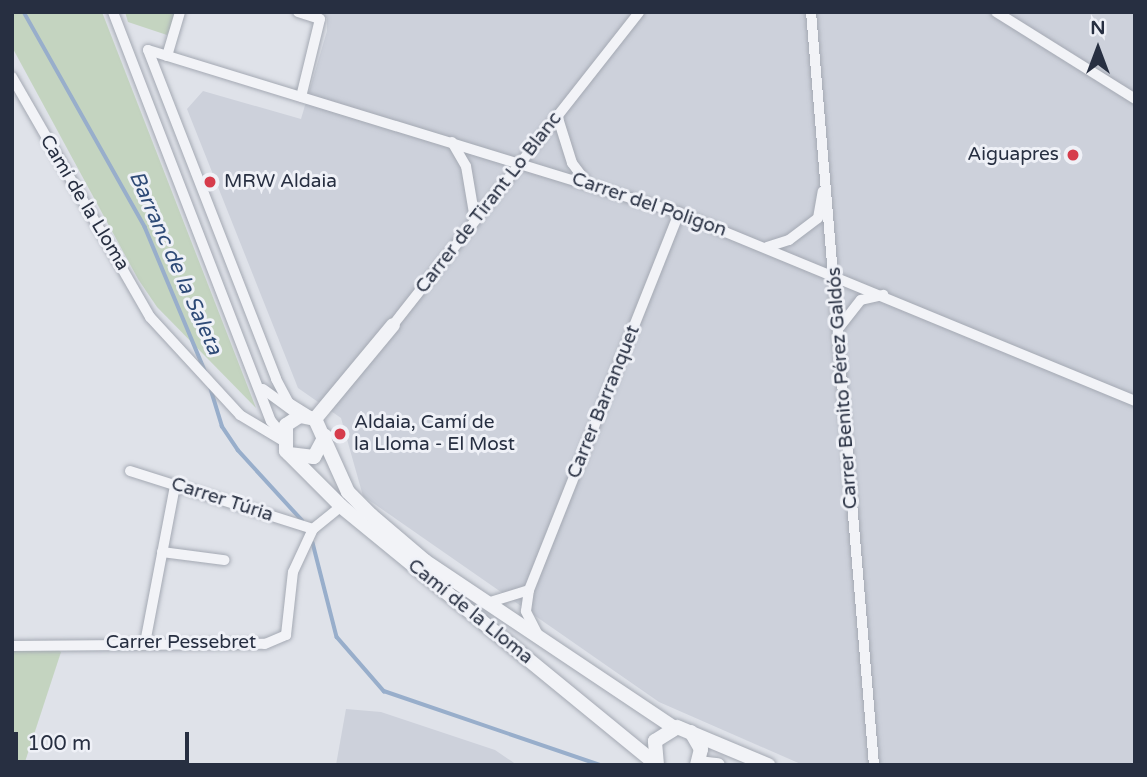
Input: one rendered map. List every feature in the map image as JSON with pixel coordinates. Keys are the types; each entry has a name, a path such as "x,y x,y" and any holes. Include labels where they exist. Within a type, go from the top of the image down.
{"street":[{"path":"114,12 258,384 282,437 315,423"},
{"path":"167,56 180,12"},
{"path":"298,12 320,19 300,97"},
{"name":"Carrer de Tirant Lo Blanc","path":"315,423 639,12"},
{"name":"Carrer Benito Pérez Galdós","path":"810,12 835,273 874,765"},
{"path":"996,12 1135,99"},
{"name":"Carrer del Poligon","path":"148,50 520,161 679,213 835,273 1135,401"},
{"name":"Camí de la Lloma","path":"148,50 276,379 289,403 315,423 348,492 425,561 673,727"},
{"name":"Camí de la Lloma","path":"12,77 150,317 240,415 282,437 289,454 341,506 657,764"},
{"path":"557,115 572,163 587,183"},
{"path":"452,142 466,166 475,219"},
{"path":"768,247 789,240 818,218 826,178"},
{"name":"Carrer Barranquet","path":"540,639 526,611 529,590 679,213"},
{"path":"838,329 861,300 886,295"},
{"path":"258,384 282,409 315,423"},
{"path":"289,454 314,457 315,423"},
{"name":"Carrer Túria","path":"130,471 313,529"},
{"path":"145,643 176,485"},
{"name":"Carrer Pessebret","path":"12,646 265,644 286,635 293,572 313,529 341,506"},
{"path":"162,552 224,560"},
{"path":"487,603 529,590"},
{"path":"657,764 655,741 673,727 690,731 768,765"},
{"path":"690,731 701,749 697,764 718,765"}],"shaded area":[{"path":"311,12 1135,12 1135,765 803,765 659,702 363,496 341,418 298,388 187,109 203,91 301,119 327,31 327,18"},
{"path":"346,709 381,712 495,750 517,765 336,765"}],"green space":[{"path":"12,12 102,12 256,408 157,307 138,279 12,47"},
{"path":"125,12 177,12 167,35 128,22"},
{"path":"53,646 61,652 24,765 12,765 12,651"}],"waterway":[{"name":"Barranc de la Saleta","path":"24,12 145,227 207,375"},
{"name":"Barranc de la Saleta","path":"211,389 222,426 238,450 302,520"},
{"name":"Barranc de la Saleta","path":"313,543 337,637 384,691 600,765"}],"place":[{"name":"Aiguapres","path":"1073,155"},
{"name":"MRW Aldaia","path":"210,182"},
{"name":"Aldaia, Camí de la Lloma - El Most","path":"340,434"}]}
